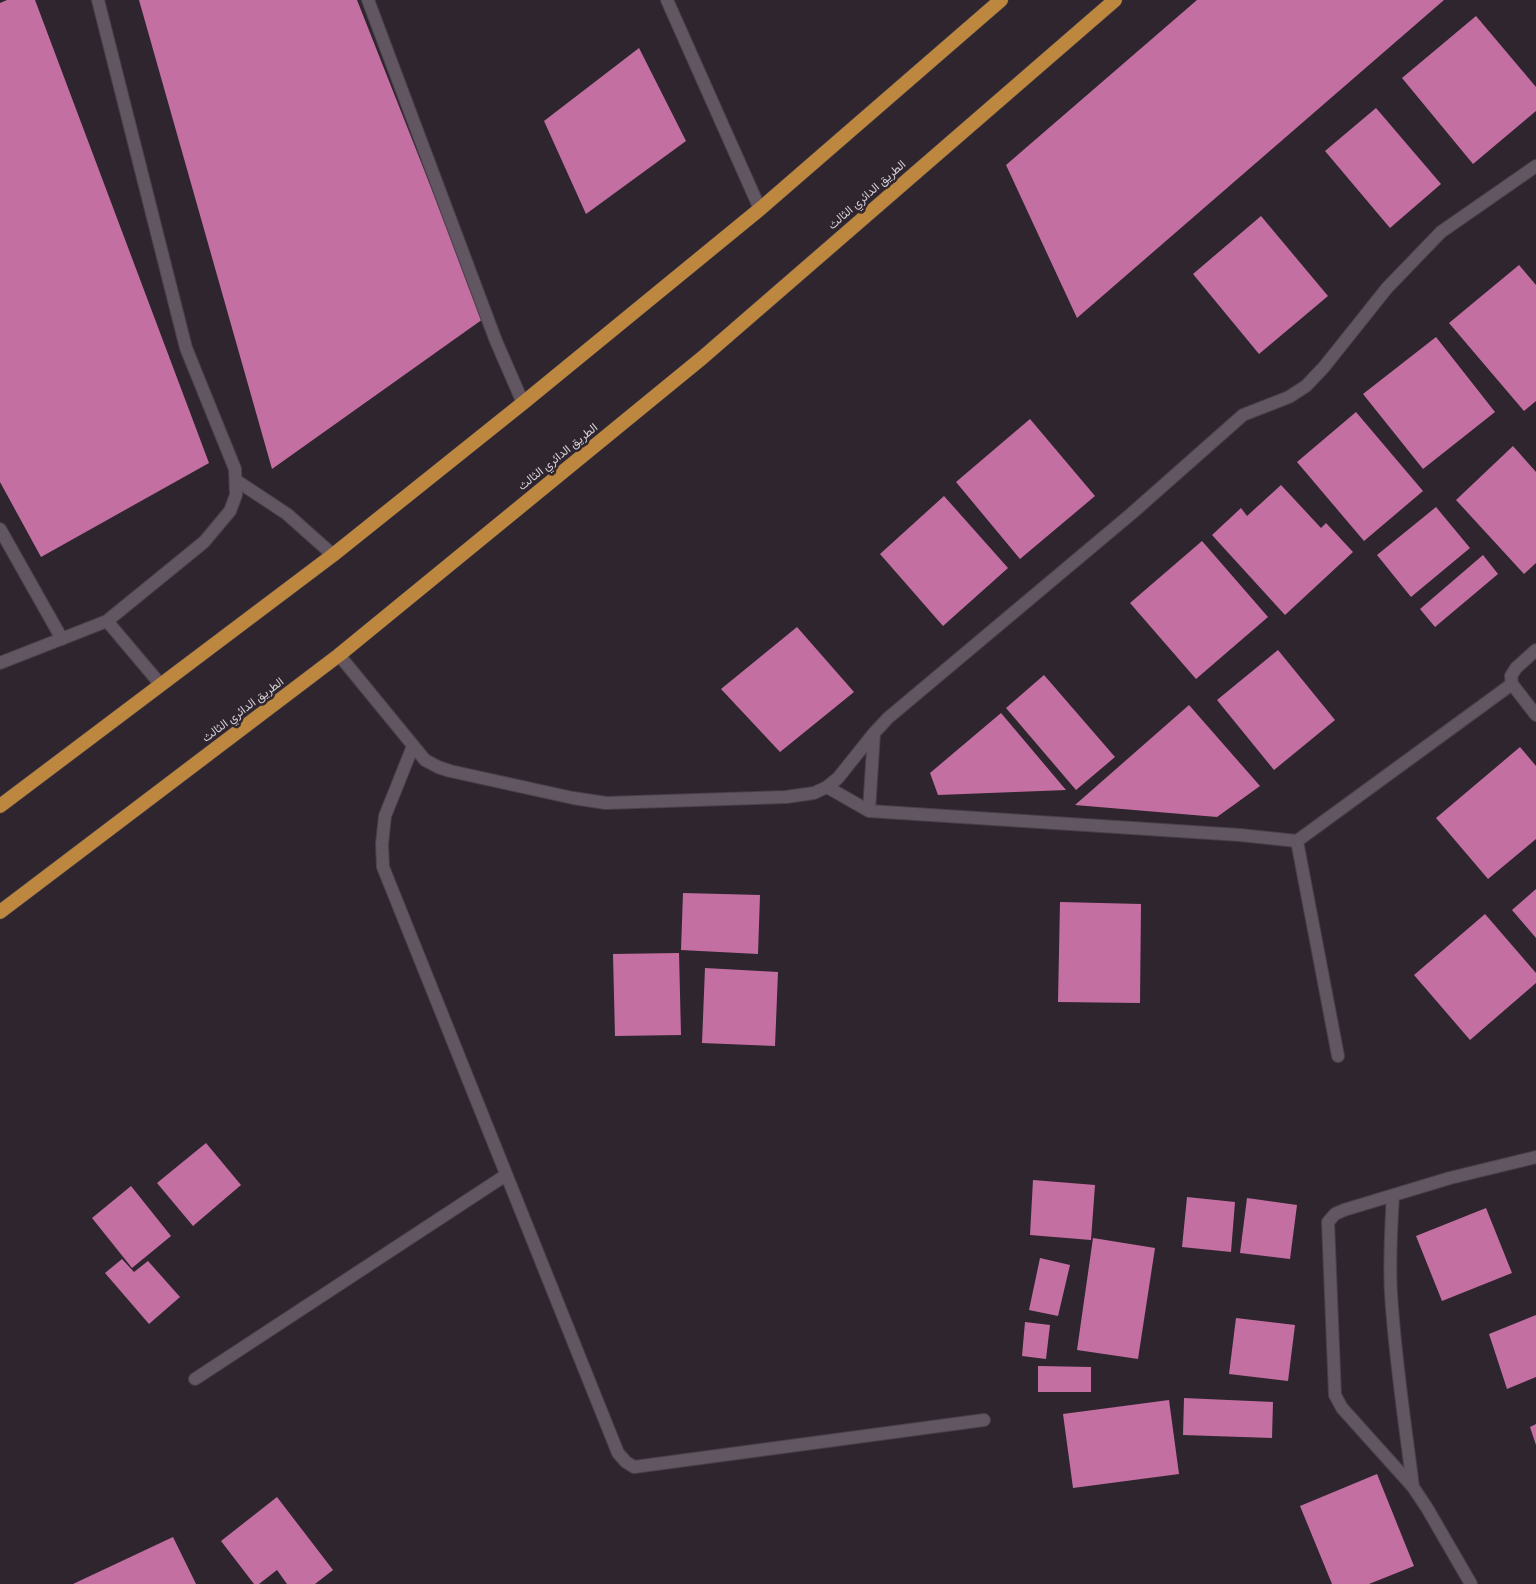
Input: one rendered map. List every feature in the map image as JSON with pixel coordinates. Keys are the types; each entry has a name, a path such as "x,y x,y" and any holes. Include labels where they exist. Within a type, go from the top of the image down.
{"highway":[{"path":"0,806 333,554 523,403 760,209 1002,0"},
{"name":"الطريق الدائري الثالث","path":"0,912 339,655 702,358 1115,0"}],"street":[{"path":"0,663 107,621 204,542 230,511 236,495 237,481 235,469 186,348 98,0"},
{"path":"368,0 496,341 523,403"},
{"path":"667,0 760,209"},
{"path":"339,655 425,760 450,771 573,798 606,803 786,797 814,793 838,778 888,718 1131,514 1243,415 1289,397 1306,386 1324,367 1387,288 1441,232 1536,166"},
{"path":"237,481 287,514 333,554"},
{"path":"0,528 62,639"},
{"path":"107,621 161,685"},
{"path":"1536,650 1516,668 1511,676 1512,684 1536,715"},
{"path":"827,786 869,811 1240,835 1297,841 1512,684"},
{"path":"869,811 874,733"},
{"path":"413,746 385,816 382,844 383,867 618,1453 626,1462 634,1467 984,1420"},
{"path":"1297,841 1338,1056"},
{"path":"1471,1584 1427,1508 1412,1487 1342,1408 1335,1395 1328,1222 1335,1214 1344,1210 1392,1195 1450,1178 1536,1157"},
{"path":"195,1379 506,1176"},
{"path":"1392,1195 1391,1293 1412,1487"}],"building":[{"path":"7,0 35,0 209,463 41,557 0,482 0,3"},
{"path":"139,0 357,0 483,319 272,469"},
{"path":"1197,0 1444,0 1077,318 1006,165"},
{"path":"1476,16 1536,87 1536,111 1473,164 1402,78"},
{"path":"639,48 686,141 586,214 544,121"},
{"path":"1376,108 1441,184 1390,228 1325,151"},
{"path":"1261,216 1328,296 1259,354 1193,274"},
{"path":"1519,265 1536,285 1536,401 1524,411 1449,323"},
{"path":"1436,337 1495,412 1423,469 1363,394"},
{"path":"1356,412 1423,491 1364,541 1297,462"},
{"path":"1030,419 1095,496 1020,559 956,482"},
{"path":"1513,446 1536,472 1536,563 1524,574 1456,500"},
{"path":"1281,485 1321,528 1326,523 1353,552 1285,615 1212,535 1241,508 1247,516"},
{"path":"944,496 1008,568 943,626 880,554"},
{"path":"1436,507 1470,548 1411,597 1377,555"},
{"path":"1202,541 1268,617 1196,679 1130,603"},
{"path":"1483,555 1498,574 1435,627 1420,609"},
{"path":"797,627 854,692 780,752 721,689"},
{"path":"1278,650 1335,720 1274,770 1217,700"},
{"path":"1044,675 1115,757 1076,790 1006,708"},
{"path":"1189,705 1260,786 1217,817 1075,805"},
{"path":"1001,713 1066,790 938,795 930,773"},
{"path":"1520,747 1536,766 1536,839 1488,879 1436,818"},
{"path":"1536,889 1536,938 1512,910"},
{"path":"683,893 760,895 758,954 681,950"},
{"path":"1060,902 1141,904 1140,1003 1058,1002"},
{"path":"1485,914 1536,973 1536,983 1470,1040 1414,975"},
{"path":"679,953 681,1035 615,1036 613,954"},
{"path":"705,968 778,972 775,1046 702,1043"},
{"path":"206,1143 241,1185 193,1226 157,1183"},
{"path":"1033,1180 1095,1185 1091,1240 1030,1235"},
{"path":"131,1186 171,1236 132,1268 92,1218"},
{"path":"1187,1197 1235,1202 1231,1252 1182,1247"},
{"path":"1247,1198 1297,1205 1290,1259 1240,1253"},
{"path":"1486,1208 1512,1273 1442,1301 1416,1236"},
{"path":"1093,1238 1155,1248 1138,1359 1077,1350"},
{"path":"1040,1258 1070,1265 1058,1316 1029,1310"},
{"path":"122,1259 134,1272 148,1261 180,1297 149,1324 105,1273"},
{"path":"1536,1315 1536,1377 1507,1389 1489,1334"},
{"path":"1236,1318 1295,1325 1288,1381 1229,1374"},
{"path":"1025,1322 1050,1325 1046,1359 1022,1356"},
{"path":"1038,1366 1091,1367 1091,1392 1038,1392"},
{"path":"1184,1398 1273,1402 1272,1438 1183,1435"},
{"path":"1169,1400 1179,1474 1073,1488 1063,1414"},
{"path":"1536,1424 1536,1445 1530,1427"},
{"path":"1377,1474 1414,1566 1369,1584 1332,1584 1300,1506"},
{"path":"277,1497 333,1570 315,1584 287,1584 277,1570 259,1584 254,1584 221,1541"},
{"path":"173,1537 196,1584 73,1584"}]}
